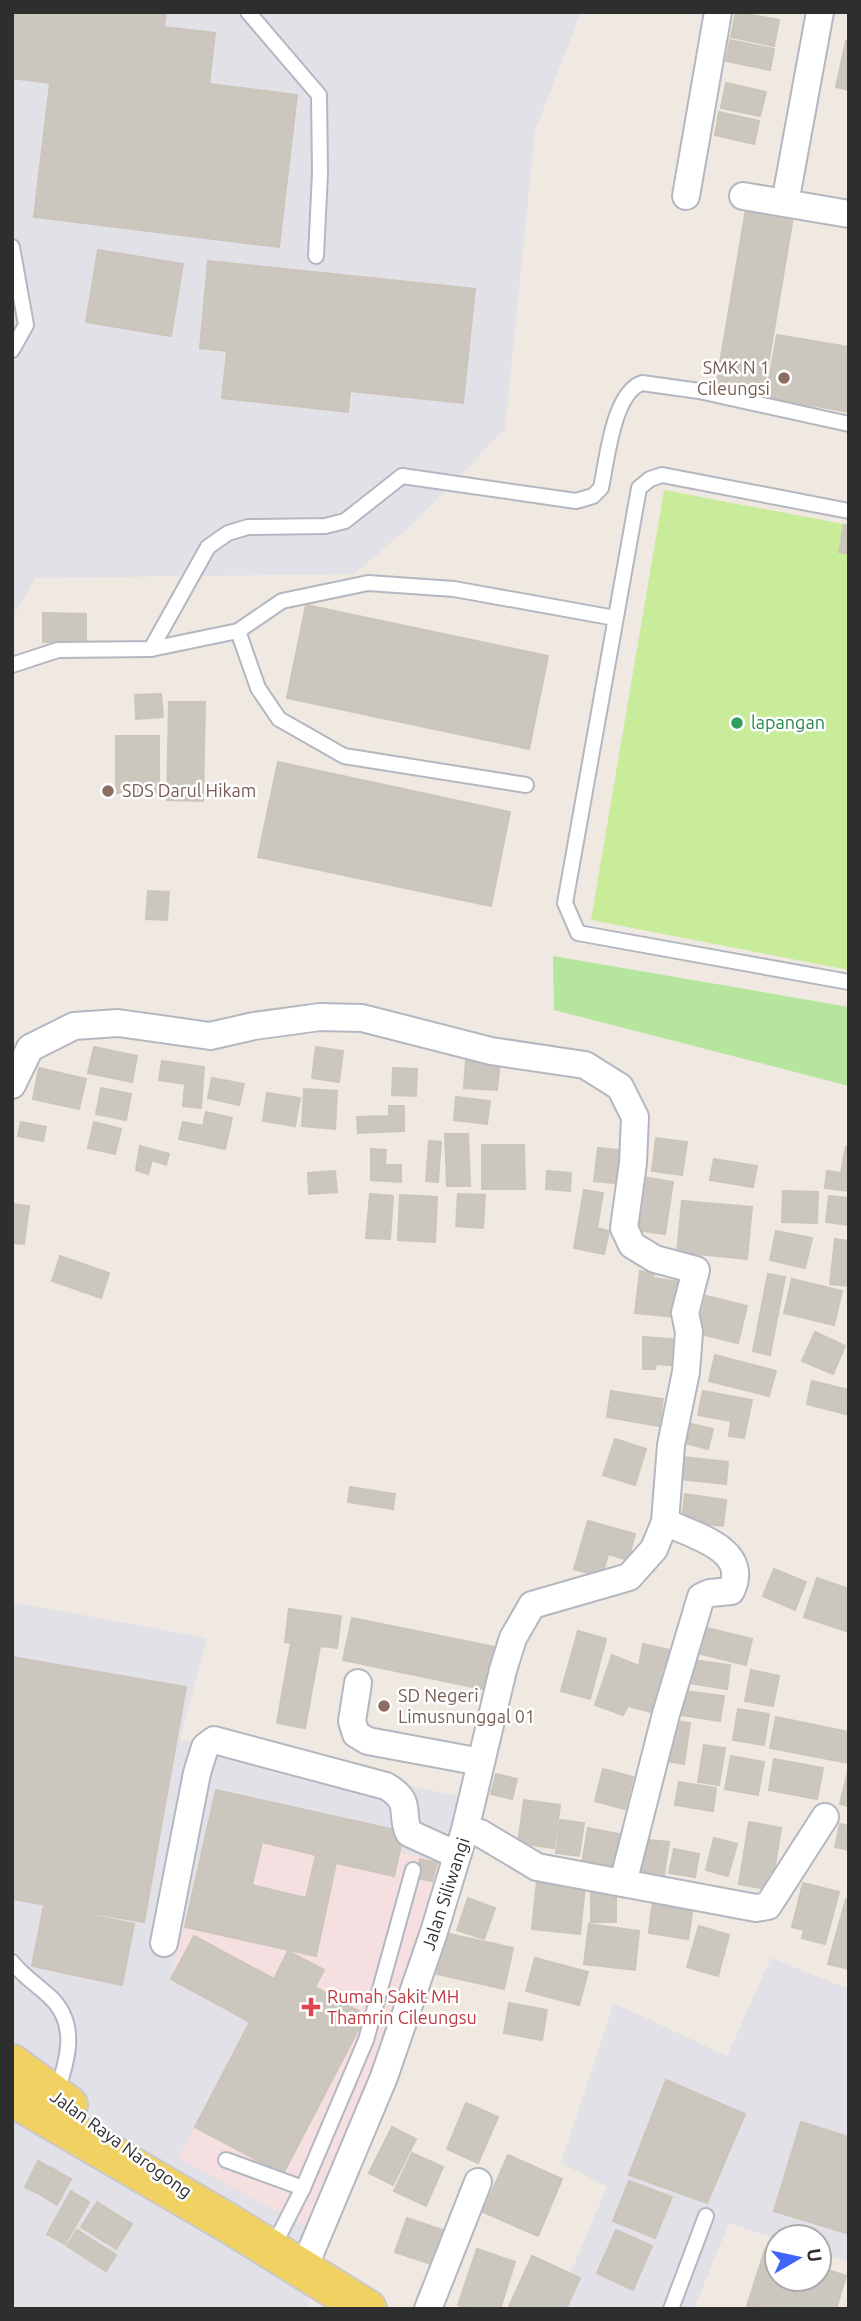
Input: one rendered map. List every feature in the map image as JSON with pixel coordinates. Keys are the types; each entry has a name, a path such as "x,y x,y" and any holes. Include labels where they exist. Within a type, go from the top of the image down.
{"main road":[{"name":"Jalan Raya Narogong","path":"12,2064 27,2102 368,2309"}],"street":[{"path":"686,196 718,12"},
{"path":"785,203 820,12"},
{"path":"743,196 849,214"},
{"path":"12,1086 30,1048 74,1026 118,1023 210,1036 254,1026 320,1017 362,1018 491,1051 585,1065 620,1087 635,1116 633,1163 624,1228 632,1245 655,1259 696,1270 685,1312 689,1332 686,1372 671,1445 665,1522 654,1549 629,1577 533,1605 513,1638 465,1830"},
{"path":"623,1883 666,1714 701,1597 731,1591 736,1572 728,1553 665,1522"},
{"path":"358,1683 352,1721 356,1734 368,1741 481,1762"},
{"path":"164,1943 197,1773 205,1747 214,1740 386,1786 401,1796 405,1804 409,1833 457,1855"},
{"name":"Jalan Siliwangi","path":"303,2270 384,2077 465,1830 480,1833 537,1867 756,1908 768,1906 825,1817"},
{"path":"428,2309 478,2182"}],"lane":[{"path":"248,12 319,95 320,173 316,256"},
{"path":"12,247 26,325 12,351"},
{"path":"151,649 208,547 228,533 248,527 325,526 345,521 402,476 576,501 593,496 601,488 621,402 627,392 642,383 699,391 849,424"},
{"path":"849,511 662,475 650,479 639,488 565,903 578,933 849,982"},
{"path":"12,665 58,650 151,649 237,631 282,601 368,583 454,589 615,618"},
{"path":"237,631 258,688 279,719 344,756 526,785"},
{"path":"271,2250 303,2188 366,2040 413,1870"},
{"path":"12,1962 52,1998 66,2017 69,2053 27,2102"},
{"path":"226,2160 303,2188"},
{"path":"671,2309 706,2217"}],"shaded area":[{"path":"12,12 581,12 535,131 505,429 415,522 354,574 35,578 12,619"},
{"path":"12,1602 207,1638 180,1740 459,1796 466,1853 334,2234 309,2293 309,2309 12,2309"},
{"name":"Rumah Sakit MH Thamrin Cileungsu","path":"216,1790 404,1832 399,1852 447,1863 316,2232 178,2158 250,2022 171,1979"},
{"path":"771,1958 849,1989 849,2262 833,2257 833,2223 763,2223 763,2234 729,2223 694,2309 555,2309 607,2187 561,2163 614,2003 727,2056"}],"green space":[{"name":"lapangan","path":"664,490 849,525 849,970 591,920"},
{"path":"553,956 849,1007 849,1086 554,1010"}],"building":[{"path":"12,12 166,12 164,27 215,33 209,84 297,95 279,247 34,217 50,83 12,78"},
{"path":"736,12 779,20 774,46 731,37"},
{"path":"730,40 774,49 770,70 726,61"},
{"path":"846,41 849,42 849,90 836,87"},
{"path":"726,83 766,92 760,116 721,108"},
{"path":"719,112 759,121 754,144 715,135"},
{"path":"747,203 794,211 763,395 716,387"},
{"path":"98,250 183,264 171,336 86,322"},
{"path":"208,261 475,289 463,403 350,391 348,412 222,398 227,351 200,348"},
{"path":"777,335 849,347 849,412 766,397"},
{"path":"844,525 849,526 849,554 839,552"},
{"path":"306,605 548,656 529,749 287,698"},
{"path":"43,613 86,614 86,642 43,642"},
{"path":"161,694 163,717 136,719 135,695"},
{"path":"169,702 205,702 203,801 167,800"},
{"path":"116,736 159,736 159,793 116,793"},
{"path":"278,762 510,812 491,906 258,857"},
{"path":"148,891 169,892 167,920 146,919"},
{"path":"94,1047 137,1056 132,1082 88,1073"},
{"path":"316,1047 343,1051 339,1082 312,1078"},
{"path":"466,1059 500,1062 497,1090 464,1088"},
{"path":"162,1061 204,1067 201,1108 183,1106 185,1084 159,1080"},
{"path":"39,1068 86,1079 79,1109 33,1099"},
{"path":"393,1068 417,1069 416,1096 392,1095"},
{"path":"212,1078 244,1084 239,1105 208,1098"},
{"path":"101,1088 131,1094 126,1120 96,1114"},
{"path":"304,1089 337,1091 335,1129 302,1126"},
{"path":"267,1093 300,1098 295,1126 263,1121"},
{"path":"456,1097 490,1101 487,1124 454,1120"},
{"path":"389,1106 404,1106 404,1131 358,1133 357,1117 389,1116"},
{"path":"206,1112 232,1118 225,1149 179,1139 183,1122 203,1126"},
{"path":"21,1122 46,1127 43,1141 18,1136"},
{"path":"94,1122 121,1129 115,1154 88,1148"},
{"path":"445,1134 468,1134 470,1186 447,1186"},
{"path":"656,1138 687,1142 682,1175 652,1171"},
{"path":"429,1141 441,1142 438,1182 426,1181"},
{"path":"482,1145 524,1145 525,1189 482,1189"},
{"path":"140,1146 169,1154 166,1165 152,1160 148,1174 136,1170"},
{"path":"846,1146 849,1191 825,1188 827,1171 841,1173"},
{"path":"598,1148 629,1151 625,1184 594,1181"},
{"path":"371,1149 386,1150 385,1165 401,1165 401,1182 371,1180"},
{"path":"714,1159 757,1166 753,1187 710,1180"},
{"path":"335,1171 337,1192 309,1194 308,1173"},
{"path":"547,1171 571,1173 570,1191 546,1189"},
{"path":"643,1177 673,1182 665,1234 636,1230"},
{"path":"584,1190 603,1193 597,1228 609,1231 604,1254 574,1248"},
{"path":"783,1191 818,1192 817,1223 782,1222"},
{"path":"370,1194 393,1196 390,1239 366,1238"},
{"path":"458,1194 485,1195 483,1228 456,1226"},
{"path":"400,1195 437,1197 435,1242 398,1240"},
{"path":"829,1196 849,1198 849,1225 826,1222"},
{"path":"682,1201 752,1207 747,1259 677,1252"},
{"path":"12,1204 29,1206 24,1244 12,1243"},
{"path":"776,1231 812,1238 805,1268 770,1260"},
{"path":"835,1239 849,1241 849,1286 830,1284"},
{"path":"60,1256 109,1273 101,1298 52,1281"},
{"path":"640,1271 654,1273 653,1278 681,1282 676,1317 635,1313"},
{"path":"768,1274 785,1277 770,1355 753,1351"},
{"path":"792,1279 842,1291 834,1325 784,1313"},
{"path":"706,1296 747,1306 738,1343 697,1333"},
{"path":"815,1332 845,1346 833,1374 802,1361"},
{"path":"643,1337 683,1340 681,1366 656,1364 655,1369 643,1369"},
{"path":"715,1355 776,1371 769,1396 709,1381"},
{"path":"812,1381 849,1390 846,1414 807,1404"},
{"path":"611,1391 663,1399 659,1426 607,1417"},
{"path":"703,1391 752,1400 744,1438 729,1436 731,1421 698,1415"},
{"path":"687,1423 713,1429 708,1449 681,1442"},
{"path":"615,1439 646,1449 635,1485 603,1475"},
{"path":"682,1457 728,1462 726,1484 679,1479"},
{"path":"350,1487 395,1494 393,1509 348,1502"},
{"path":"685,1494 726,1500 723,1526 682,1521"},
{"path":"588,1521 635,1534 628,1560 608,1554 602,1577 574,1569"},
{"path":"774,1569 806,1582 795,1610 763,1596"},
{"path":"817,1578 849,1589 849,1632 804,1617"},
{"path":"289,1609 341,1616 337,1648 320,1646 305,1728 277,1723 291,1643 285,1642"},
{"path":"352,1618 500,1648 492,1691 343,1660"},
{"path":"699,1626 752,1639 746,1665 693,1652"},
{"path":"578,1631 606,1639 590,1699 561,1691"},
{"path":"643,1644 679,1652 663,1715 628,1706 623,1715 595,1705 612,1655 639,1666"},
{"path":"12,1657 186,1687 144,1922 12,1899"},
{"path":"685,1659 730,1665 727,1689 682,1682"},
{"path":"751,1670 779,1676 773,1706 745,1701"},
{"path":"678,1690 724,1696 720,1721 675,1714"},
{"path":"738,1709 769,1714 764,1745 733,1740"},
{"path":"776,1717 849,1732 849,1763 770,1748"},
{"path":"667,1720 690,1723 684,1764 661,1760"},
{"path":"704,1745 725,1748 719,1785 698,1782"},
{"path":"731,1756 764,1762 758,1795 725,1789"},
{"path":"774,1759 823,1768 817,1799 769,1790"},
{"path":"849,1767 849,1806 840,1804"},
{"path":"603,1769 633,1777 625,1809 595,1801"},
{"path":"496,1774 517,1779 512,1799 491,1794"},
{"path":"679,1782 716,1788 713,1811 675,1805"},
{"path":"216,1790 404,1832 394,1876 336,1863 316,1956 185,1927","holes":["262,1842 316,1855 306,1898 252,1885"]},
{"path":"524,1800 560,1805 554,1848 518,1843"},
{"path":"560,1820 584,1823 579,1856 556,1853"},
{"path":"749,1822 781,1828 771,1890 739,1884"},
{"path":"840,1824 849,1826 849,1850 835,1847"},
{"path":"588,1828 628,1836 622,1871 582,1863"},
{"path":"714,1838 737,1844 728,1876 706,1870"},
{"path":"643,1839 658,1841 654,1875 639,1873"},
{"path":"658,1841 669,1842 664,1876 654,1875"},
{"path":"674,1849 699,1854 695,1877 669,1873"},
{"path":"420,1859 437,1863 432,1881 416,1878"},
{"path":"538,1874 586,1879 584,1896 536,1890"},
{"path":"803,1883 839,1892 825,1944 802,1938 804,1930 792,1927"},
{"path":"591,1886 616,1886 616,1922 591,1922"},
{"path":"536,1890 584,1896 580,1934 532,1929"},
{"path":"654,1897 693,1903 691,1921 651,1915"},
{"path":"468,1898 495,1908 484,1939 457,1930"},
{"path":"846,1899 849,1900 849,1969 828,1964"},
{"path":"44,1905 134,1924 122,1985 32,1966"},
{"path":"651,1915 691,1921 688,1939 649,1933"},
{"path":"589,1924 639,1931 635,1970 584,1964"},
{"path":"699,1926 729,1935 718,1976 687,1967"},
{"path":"445,1933 513,1948 504,1989 437,1974"},
{"path":"194,1936 274,1979 288,1951 324,1970 315,1987 366,2015 283,2174 195,2127 250,2022 171,1979"},
{"path":"535,1958 588,1972 579,2005 526,1991"},
{"path":"509,2003 547,2010 542,2040 504,2033"},
{"path":"666,2080 745,2114 707,2203 629,2175"},
{"path":"466,2103 498,2117 478,2163 447,2149"},
{"path":"801,2122 849,2137 849,2234 833,2229 833,2223 813,2223 774,2211"},
{"path":"392,2127 416,2139 393,2185 369,2173"},
{"path":"412,2153 443,2167 426,2206 394,2191"},
{"path":"508,2155 562,2179 538,2236 483,2212"},
{"path":"38,2161 55,2170 41,2195 25,2187"},
{"path":"55,2170 71,2179 57,2205 41,2195"},
{"path":"629,2181 672,2197 655,2238 613,2221"},
{"path":"71,2191 89,2202 65,2244 47,2234"},
{"path":"97,2202 132,2224 116,2249 81,2227"},
{"path":"407,2218 448,2232 437,2266 395,2252"},
{"path":"77,2230 116,2255 106,2271 67,2246"},
{"path":"616,2230 652,2246 633,2290 597,2273"},
{"path":"477,2249 515,2262 500,2309 471,2309 458,2305"},
{"path":"532,2256 580,2278 566,2309 508,2309"},
{"path":"763,2256 763,2293 833,2293 833,2272 846,2276 836,2309 747,2306"}],"place":[{"name":"SMK N 1 Cileungsi","path":"784,378"},
{"name":"lapangan","path":"737,723"},
{"name":"SDS Darul Hikam","path":"108,791"},
{"name":"SD Negeri Limusnunggal 01","path":"384,1706"},
{"name":"Rumah Sakit MH Thamrin Cileungsu","path":"311,2007"}]}
